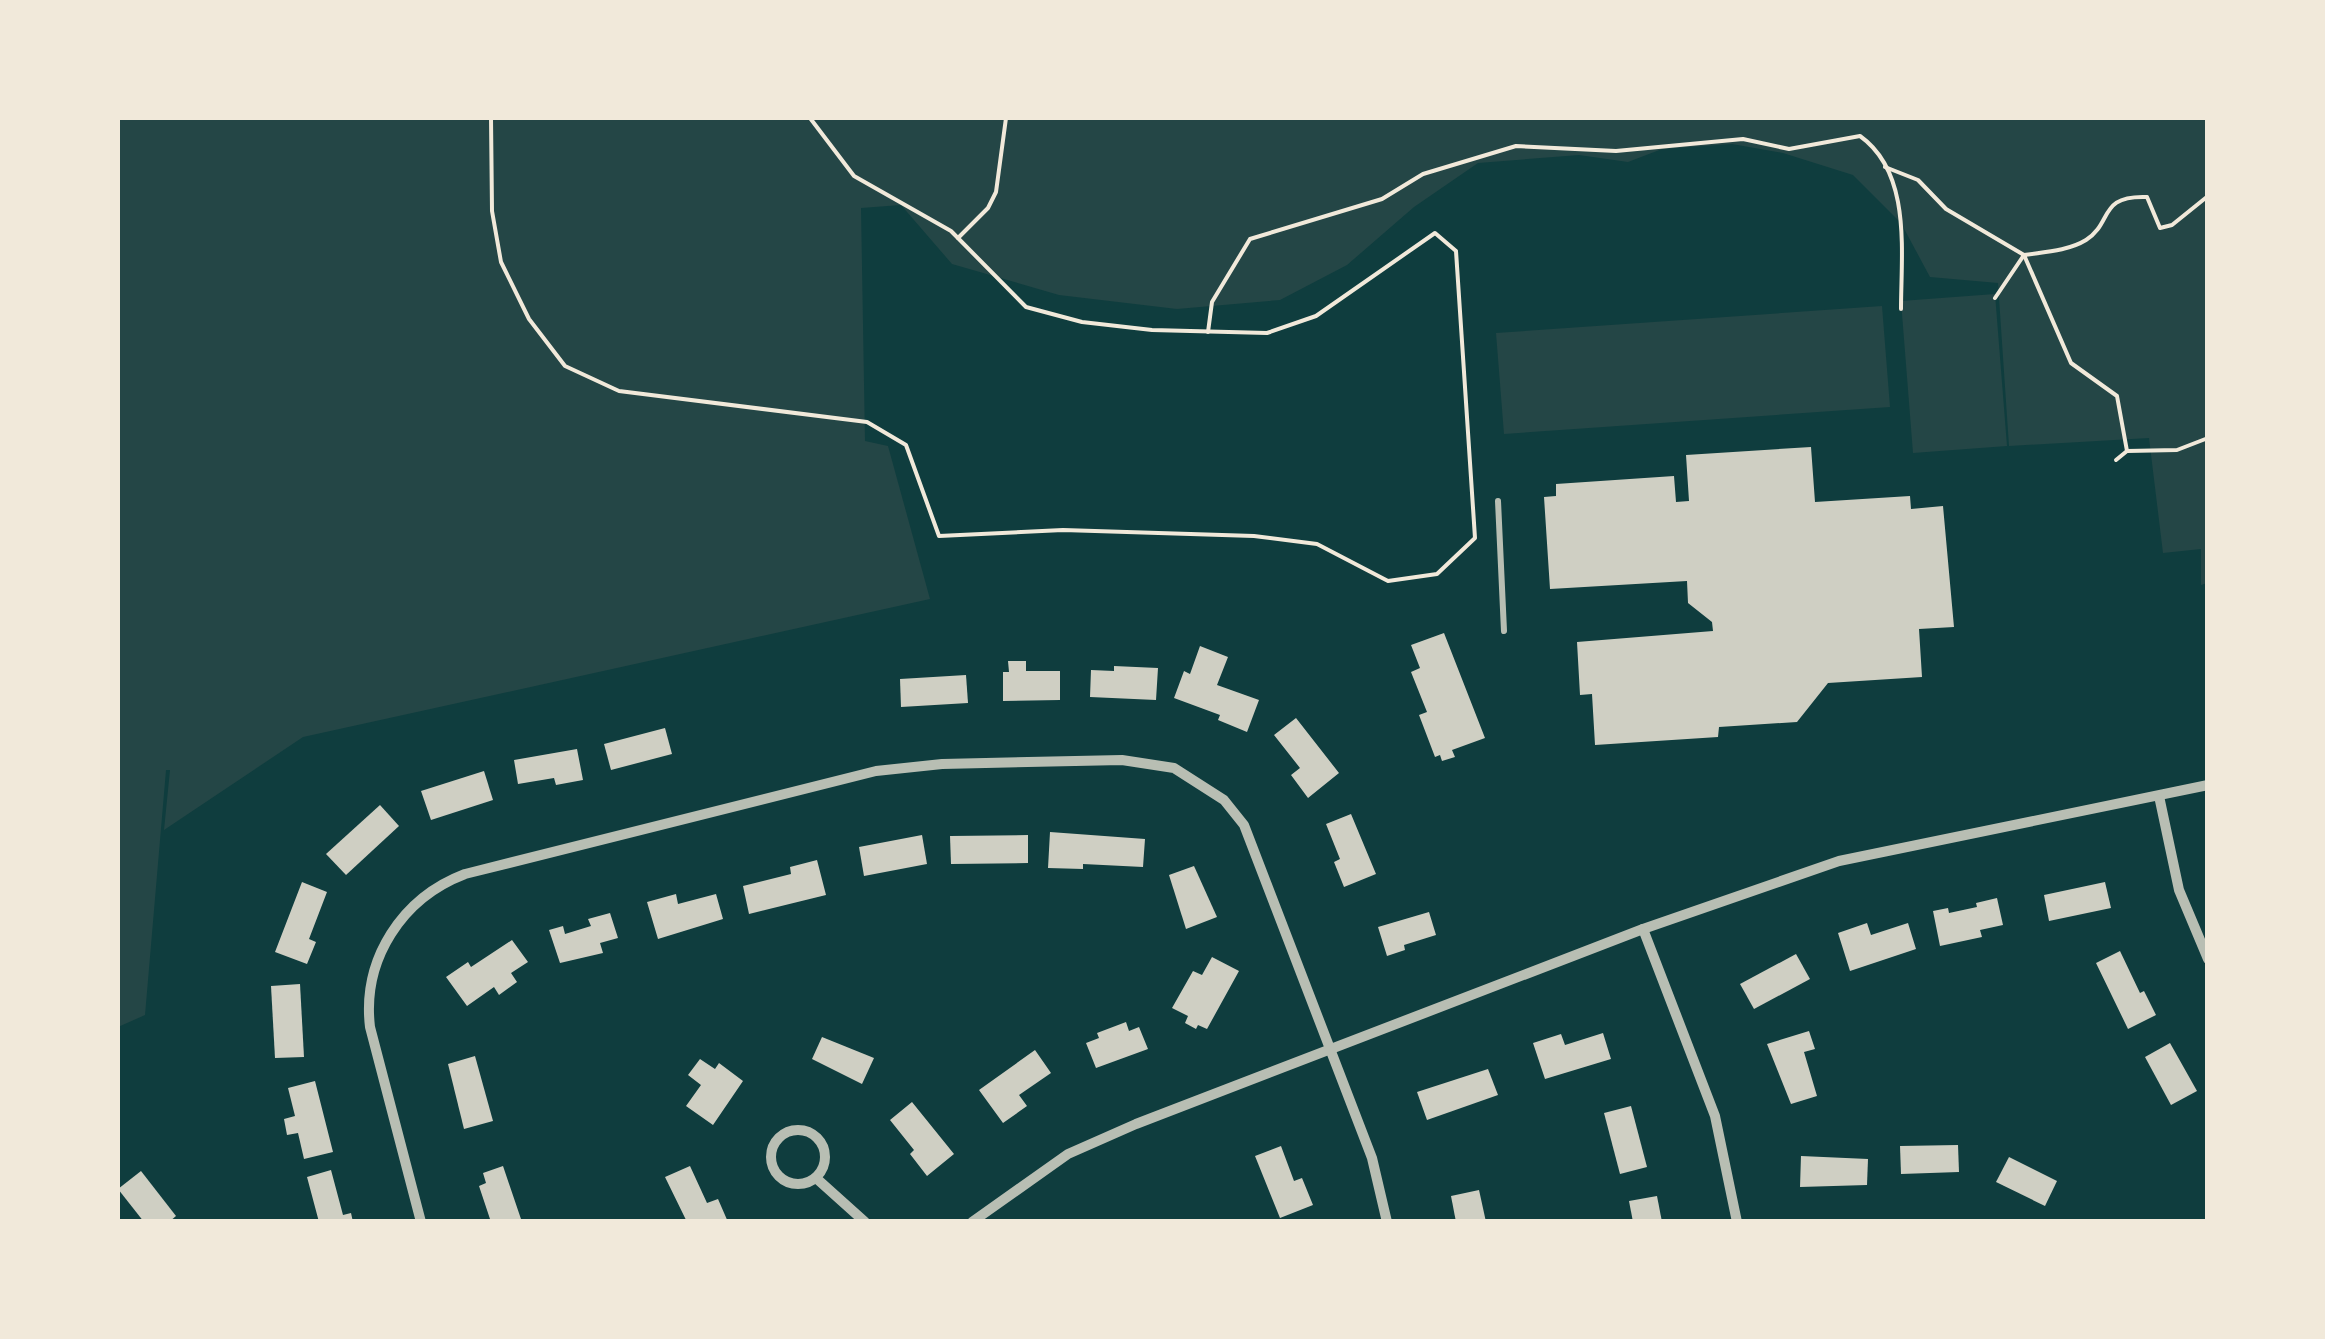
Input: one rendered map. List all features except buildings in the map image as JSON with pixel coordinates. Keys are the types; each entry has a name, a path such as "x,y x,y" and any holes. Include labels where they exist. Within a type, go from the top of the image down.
{"street":[{"path":"421,1222 370,1027 368,1006 379,955 407,912 438,885 465,874 876,771 942,764 1122,760 1174,768 1224,800 1244,826 1372,1158 1387,1222"},
{"path":"972,1222 986,1208 1068,1154 1136,1124 1643,929 1839,861 2208,785"},
{"path":"2159,796 2179,890 2208,959"},
{"path":"1643,929 1714,1116 1737,1222"},
{"path":"801,1129 823,1144 825,1162 816,1178 791,1183 776,1173 772,1147 783,1133 801,1129"},
{"path":"816,1178 865,1222"}],"lane":[{"path":"1498,501 1504,632"}],"path":[{"path":"491,118 492,211 501,262 529,319 565,366 620,391 868,422 906,446 939,536 1063,530 1254,536 1317,544 1388,581 1437,574 1475,538 1456,251 1435,232 1316,316 1267,333 1152,330 1082,322 1026,307 958,238 854,176 810,118"},
{"path":"958,238 988,208 996,192 1006,118"},
{"path":"1208,332 1212,302 1250,239 1382,199 1423,174 1516,146 1616,151 1743,138 1789,149 1860,136 1873,145 1898,194 1902,309"},
{"path":"1884,167 1918,180 1946,209 2024,255 2070,363 2117,396 2128,451"},
{"path":"1996,298 2024,255 2059,250 2089,238 2108,208 2130,196 2148,197 2160,228 2172,226 2208,196"},
{"path":"2116,460 2128,451 2177,450 2208,438"}],"shaded area":[{"path":"118,118 2207,118 2207,583 2201,585 2201,549 2163,553 2149,438 2009,446 1998,283 1930,277 1901,223 1853,175 1783,153 1732,144 1662,149 1628,162 1579,155 1478,163 1414,207 1347,265 1280,300 1177,309 1059,295 952,264 901,205 861,208 865,441 888,446 930,599 303,737 164,830 170,770 166,770 145,1015 118,1027"},
{"path":"1995,294 2007,446 1913,453 1901,301"},
{"path":"1882,306 1890,407 1504,434 1496,333"}]}
